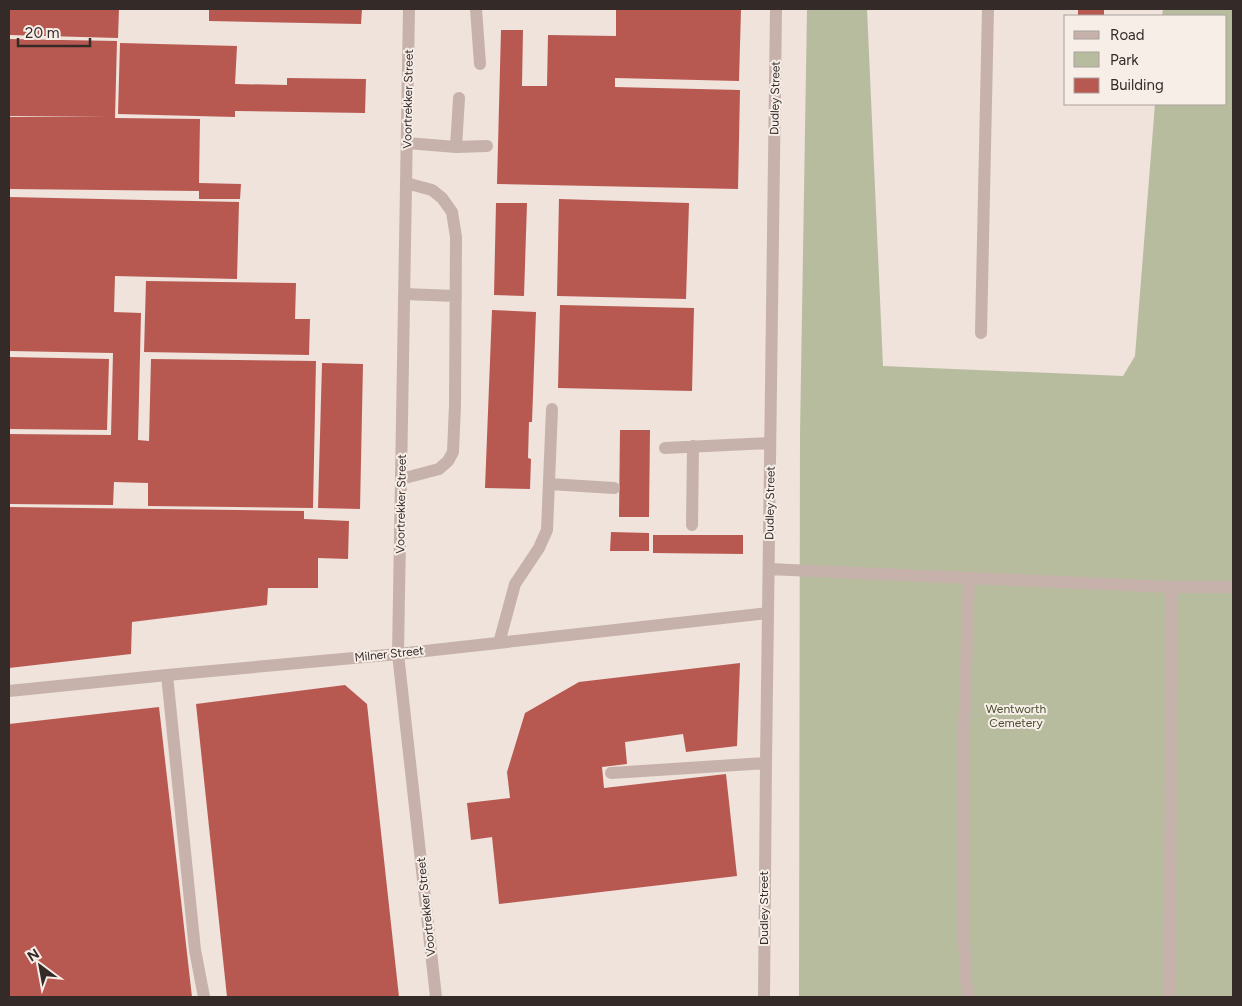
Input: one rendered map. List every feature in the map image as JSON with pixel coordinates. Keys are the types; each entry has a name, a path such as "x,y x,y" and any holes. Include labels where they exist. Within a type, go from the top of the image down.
{"street":[{"name":"Voortrekker Street","path":"409,9 398,654 436,997"},
{"path":"476,9 480,64"},
{"name":"Dudley Street","path":"764,997 776,9"},
{"path":"982,333 988,9"},
{"path":"456,147 459,98"},
{"path":"407,143 456,147 488,146"},
{"path":"401,479 439,470 448,461 453,452 455,405 456,237 452,212 442,198 432,190 406,183"},
{"path":"404,294 456,296"},
{"path":"499,643 515,584 539,548 547,530 552,409"},
{"path":"665,448 770,442"},
{"path":"692,525 693,446"},
{"path":"549,484 614,488"},
{"path":"769,570 1171,587 1233,587"},
{"path":"969,578 963,759 964,940 966,980 969,997"},
{"path":"1170,997 1171,587"},
{"name":"Milner Street","path":"9,691 398,654 768,613"},
{"path":"167,675 195,950 204,997"},
{"path":"611,773 766,763"}],"green space":[{"name":"Wentworth Cemetery","path":"807,9 867,9 883,366 1123,376 1135,356 1155,105 1227,105 1227,15 1162,15 1163,9 1233,9 1233,997 799,997 800,435"}],"building":[{"path":"9,9 119,9 118,38 9,35"},
{"path":"209,9 362,9 361,24 209,21"},
{"path":"616,9 741,9 739,81 615,78 615,87 740,90 738,189 497,184 501,30 523,30 522,86 547,86 548,35 616,36"},
{"path":"1078,9 1104,9 1104,15 1078,15"},
{"path":"9,39 117,41 115,118 200,119 199,183 241,184 240,199 199,199 199,191 9,189 9,117 109,117 9,116"},
{"path":"120,43 237,46 235,84 287,85 287,78 366,79 365,113 235,111 235,117 118,114"},
{"path":"9,197 239,202 237,279 115,276 114,312 141,313 138,440 149,441 151,359 316,361 313,508 148,506 148,483 114,482 113,505 9,504 9,434 111,435 113,353 9,351"},
{"path":"559,199 689,203 686,299 557,296"},
{"path":"496,203 527,203 524,296 494,295"},
{"path":"146,281 296,283 295,319 310,319 309,355 144,352"},
{"path":"560,305 694,308 692,391 558,388"},
{"path":"492,310 536,312 532,422 529,422 528,458 531,459 530,489 485,488"},
{"path":"9,357 109,359 107,430 9,429"},
{"path":"322,363 363,364 360,509 318,508"},
{"path":"620,430 650,430 649,517 619,517"},
{"path":"9,507 304,511 304,519 349,521 348,559 318,558 318,588 268,588 267,605 132,622 131,654 9,668"},
{"path":"611,532 649,533 649,551 610,551"},
{"path":"653,535 743,535 743,554 653,553"},
{"path":"740,663 737,746 686,752 683,734 625,742 627,764 602,767 604,788 726,774 737,876 499,904 492,837 471,840 467,803 598,788 510,798 507,772 525,713 579,682"},
{"path":"345,685 367,704 399,997 227,997 196,704"},
{"path":"159,707 192,997 9,997 9,724"}]}
